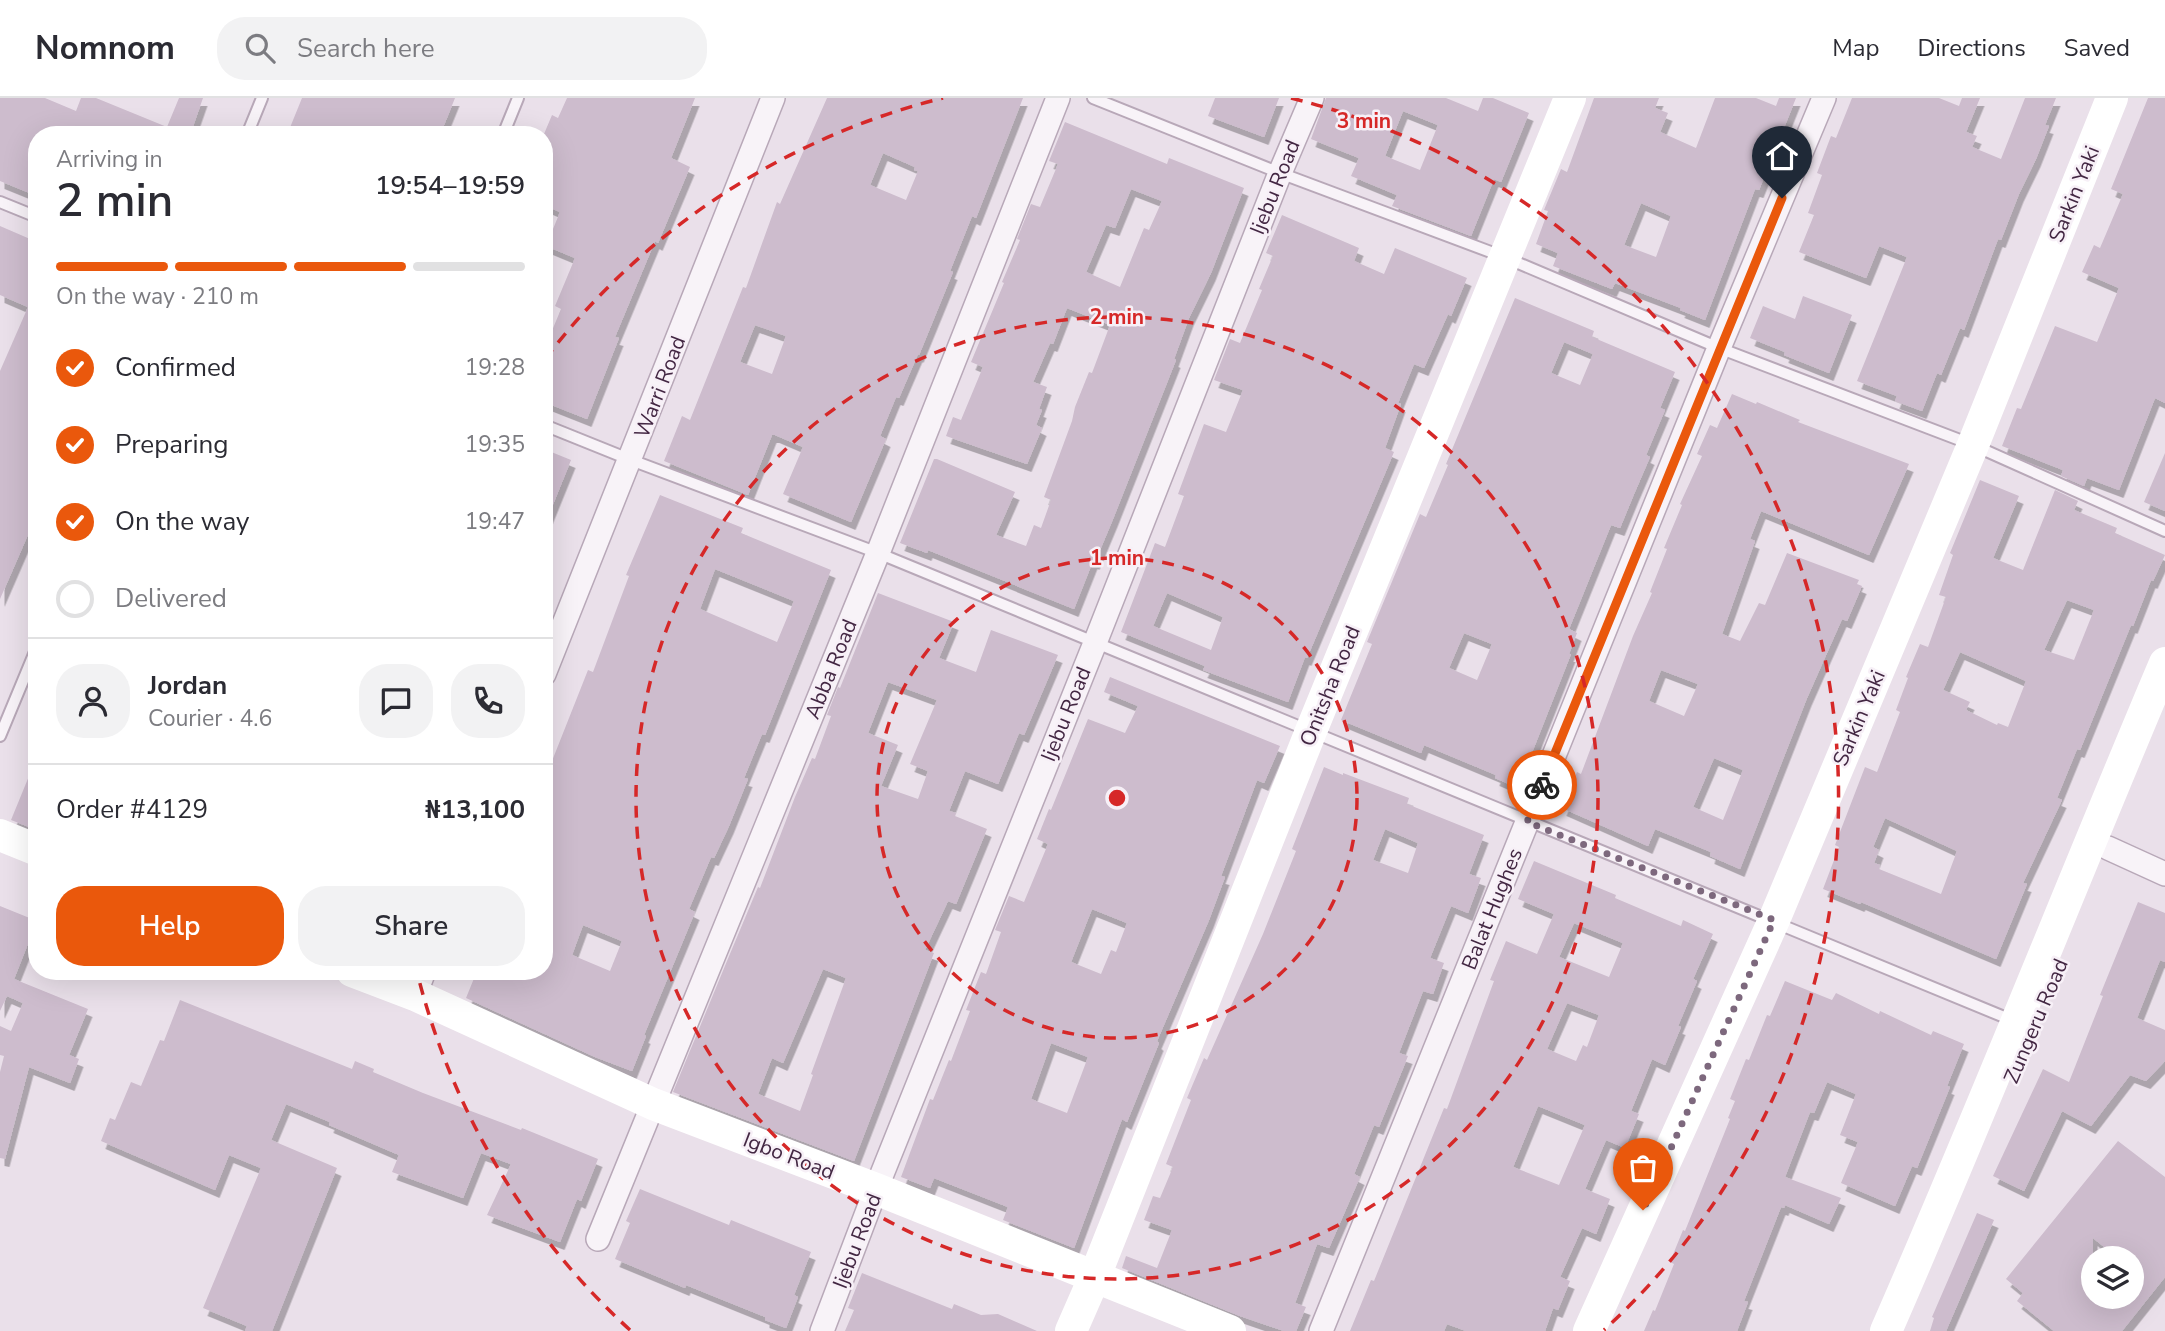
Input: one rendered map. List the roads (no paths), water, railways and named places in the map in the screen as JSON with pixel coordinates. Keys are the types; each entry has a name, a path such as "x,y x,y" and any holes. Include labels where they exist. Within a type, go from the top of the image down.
{"street":[{"name":"Warri Road","path":"553,652 773,98"},
{"name":"Abba Road","path":"598,1239 878,553 1058,98"},
{"name":"Ijebu Road","path":"822,1331 1312,98"},
{"name":"Onitsha Road","path":"1071,1331 1311,731 1570,98"},
{"name":"Balat Hughes","path":"1321,1331 1719,348 1824,98"},
{"name":"Sarkin Yaki","path":"1589,1331 1774,920 1973,445 2112,98"},
{"path":"1886,1331 1968,1141 2165,663"},
{"name":"Zungeru Road","path":"1908,1331 2165,710"},
{"path":"0,835 28,846"},
{"path":"2108,848 2165,874"},
{"name":"Igbo Road","path":"419,983 653,1104 877,1189 1230,1331"}],"lane":[{"path":"251,126 262,98"},
{"path":"507,126 518,98"},
{"path":"1093,98 1280,173 1504,257 1719,348 1973,445 2165,531"},
{"path":"0,202 28,213"},
{"path":"553,429 878,553 2016,1021"},
{"path":"0,736 28,669"}]}
